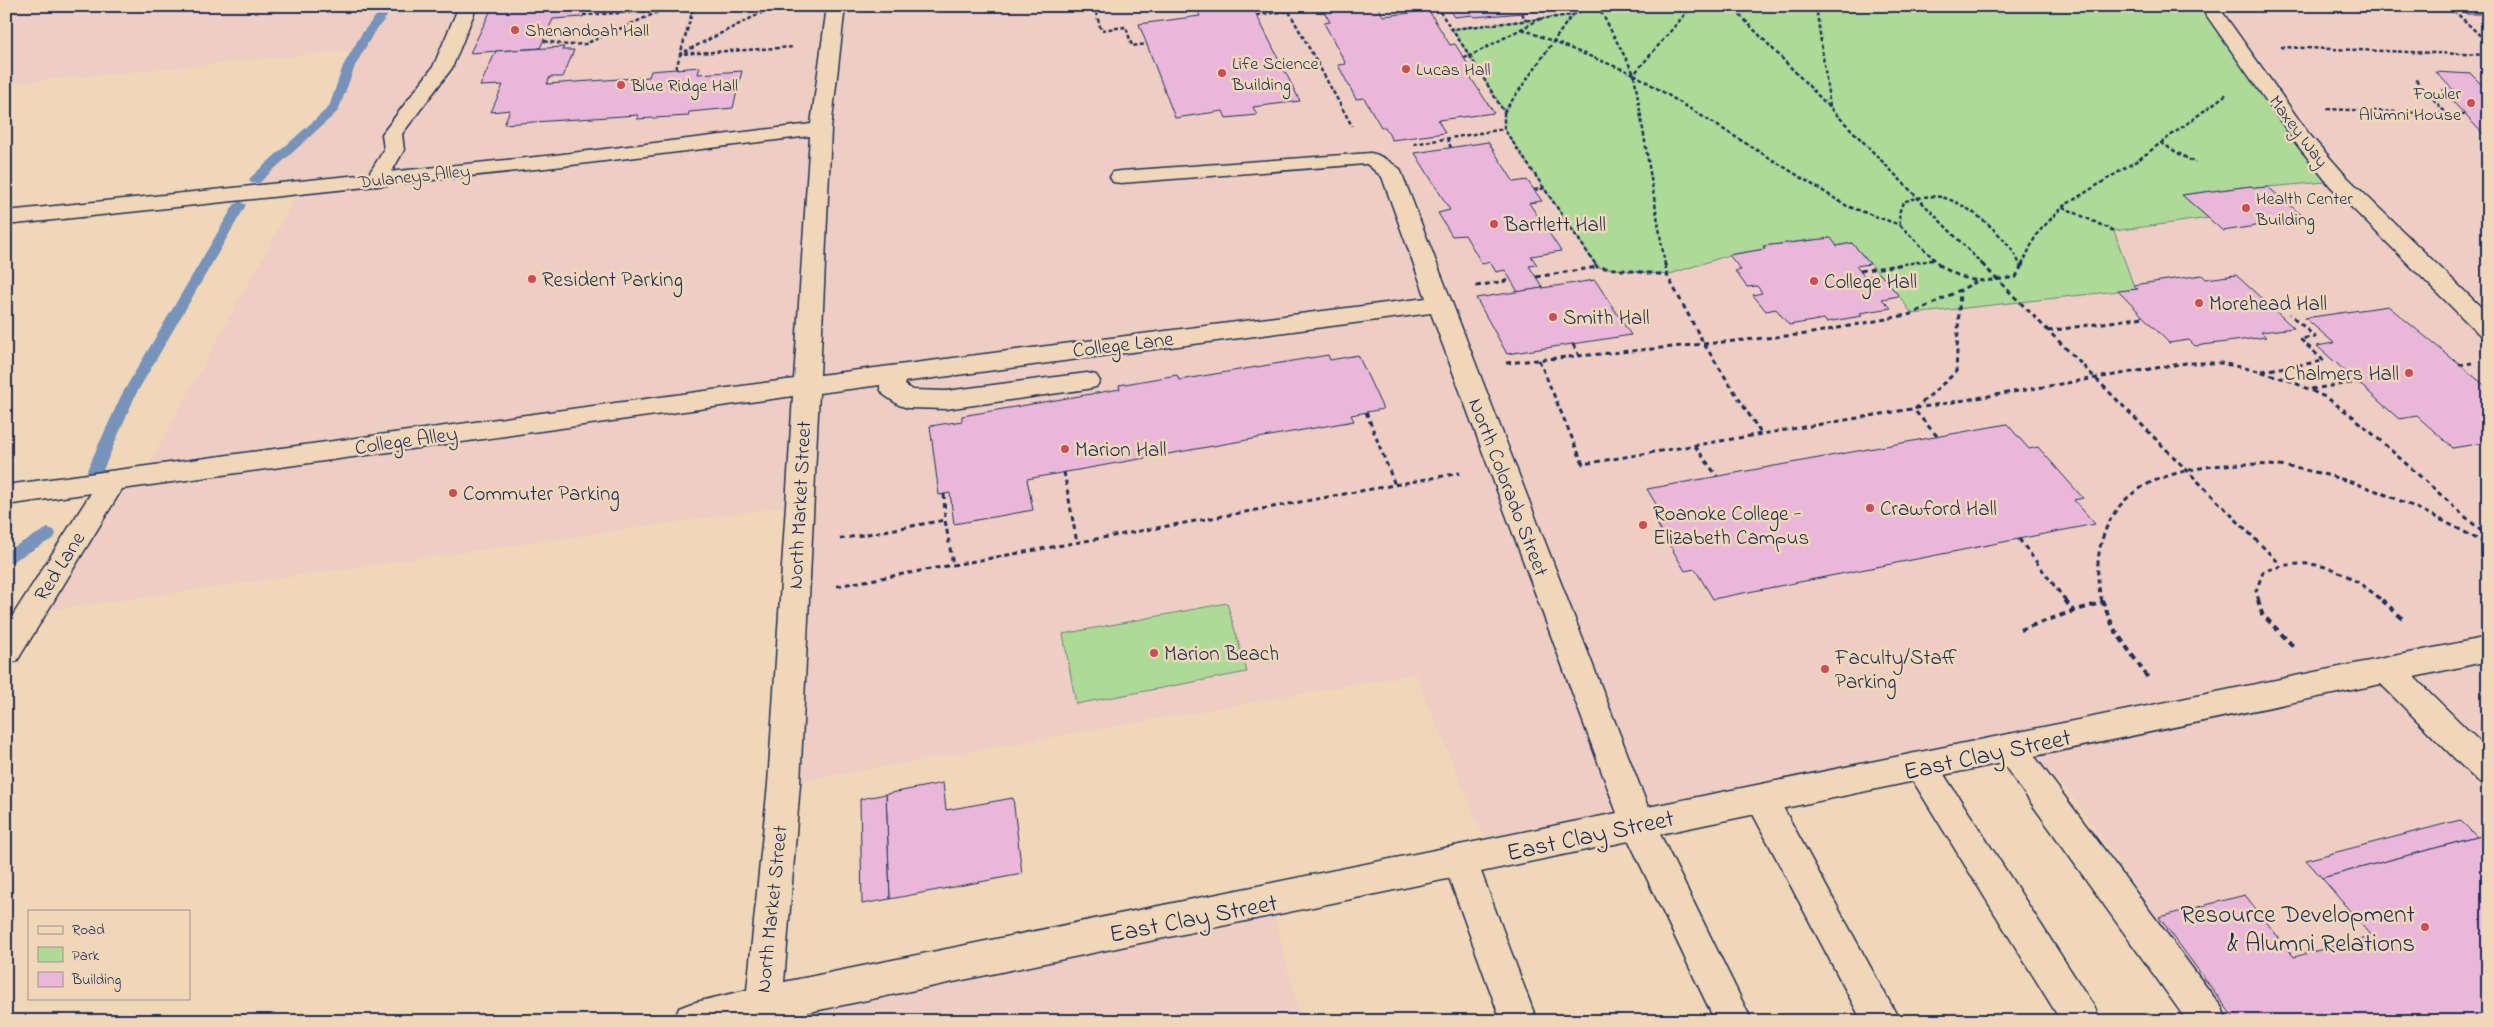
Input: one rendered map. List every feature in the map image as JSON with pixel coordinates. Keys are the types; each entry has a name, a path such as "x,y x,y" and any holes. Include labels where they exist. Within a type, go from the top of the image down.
{"street":[{"path":"376,180 394,150 392,134 442,68 468,6"},
{"name":"North Market Street","path":"762,1013 784,784 821,129 836,6"},
{"name":"Maxey Way","path":"2209,6 2302,138 2338,181 2488,328"},
{"name":"Dulaneys Alley","path":"6,218 376,180 821,129"},
{"path":"1121,177 1371,159"},
{"name":"North Colorado Street","path":"1371,159 1392,174 1500,466 1638,824 1734,1021"},
{"name":"College Lane","path":"805,386 1441,304"},
{"path":"892,374 893,389 908,399 946,400 1087,380"},
{"name":"College Alley","path":"6,495 805,386"},
{"name":"Red Lane","path":"6,652 112,480"},
{"name":"East Clay Street","path":"692,1021 762,1013 1460,861 2488,649"},
{"path":"2386,669 2488,771"},
{"path":"2010,748 2209,1021"},
{"path":"1921,766 2082,1021"},
{"path":"1761,799 1882,1021"},
{"path":"1460,861 1519,1021"}],"path":[{"path":"544,40 568,45 585,44 672,6"},
{"path":"676,69 694,6"},
{"path":"680,54 775,6"},
{"path":"1094,6 1101,30 1126,27 1132,46 1147,44"},
{"path":"1262,6 1266,14"},
{"path":"1286,6 1371,159"},
{"path":"1436,6 1470,56 1504,112 1504,129 1546,188 1597,267"},
{"path":"1452,29 1572,15 1594,6"},
{"path":"1598,6 1634,74 1668,275 1704,344 1762,435"},
{"path":"1634,74 1692,6"},
{"path":"1731,6 1917,196 1996,280 2280,564"},
{"path":"1816,6 1830,107"},
{"path":"2449,6 2488,43"},
{"path":"583,15 660,11"},
{"path":"1257,15 1288,11"},
{"path":"1522,14 1526,21"},
{"path":"1504,112 1572,15"},
{"path":"1464,58 1540,19"},
{"path":"1522,29 1634,74 1847,206 1900,225 1933,260 1955,275 1977,282"},
{"path":"680,54 831,45"},
{"path":"2236,45 2488,55"},
{"path":"2415,79 2447,114"},
{"path":"1463,367 1806,334 1912,314 1977,282 2016,277 2036,235 2062,207 2138,160 2232,90 2261,80"},
{"path":"2279,106 2466,115"},
{"path":"1424,142 1504,129"},
{"path":"1447,138 1451,148"},
{"path":"2161,143 2195,163"},
{"path":"1534,190 1546,188"},
{"path":"1900,225 1899,212 1903,202 1917,196 1937,196 1958,203 1976,214 2016,252 2021,267"},
{"path":"2062,207 2114,231"},
{"path":"1860,271 1933,260"},
{"path":"1536,277 1597,267 1668,275"},
{"path":"1476,286 1511,280"},
{"path":"1914,410 1956,372 1960,290"},
{"path":"2259,371 2324,361 2300,339 2315,337 2290,314"},
{"path":"2048,331 2144,317"},
{"path":"1573,344 1579,356"},
{"path":"1539,360 1583,464 2186,363 2221,363 2290,380 2328,398 2355,418 2488,537"},
{"path":"2309,389 2358,382"},
{"path":"1914,410 1937,436"},
{"path":"1366,412 1395,485"},
{"path":"1695,446 1717,476"},
{"path":"2149,678 2125,649 2101,603 2097,561 2110,518 2125,499 2149,482 2186,470 2227,465 2279,466 2333,477 2396,499 2453,524 2488,545"},
{"path":"795,594 1500,466"},
{"path":"1064,472 1077,543"},
{"path":"944,494 945,520 953,565"},
{"path":"797,546 945,520"},
{"path":"2019,540 2073,611"},
{"path":"2293,646 2262,614 2256,590 2264,572 2280,564 2307,562 2335,569 2371,589 2402,618"},
{"path":"2020,630 2101,603"}],"shaded area":[{"name":"Roanoke College - Elizabeth Campus","path":"6,6 2488,6 2488,1021 2230,1021 2070,794 2021,745 1491,854 1415,674 784,784 799,505 31,613 113,481 142,477 298,193 242,193 334,108 349,66 357,50 6,84"},
{"path":"1271,901 1301,1021 762,1021"}],"green space":[{"path":"1594,6 2209,6 2338,181 2255,188 2251,186 2182,195 2208,218 2114,231 2133,284 2138,289 1912,314 1899,296 1852,243 1837,246 1830,238 1763,246 1765,249 1729,255 1667,275 1597,267 1504,129 1504,111 1452,29 1572,15"},
{"name":"Marion Beach","path":"1227,603 1247,672 1076,704 1063,634"}],"building":[{"name":"Shenandoah Hall","path":"493,6 587,6 583,17 553,19 540,48 470,53"},
{"name":"Life Science Building","path":"1236,6 1239,11 1254,10 1300,101 1253,107 1257,115 1226,118 1223,111 1175,118 1139,24 1200,16 1196,8"},
{"name":"Lucas Hall","path":"1321,6 1377,6 1383,16 1429,11 1450,45 1455,44 1474,74 1469,75 1494,113 1438,120 1445,133 1392,140 1385,127 1381,127 1364,98 1356,99 1338,65 1346,64 1324,23 1330,22"},
{"path":"1446,6 1560,6 1522,13 1454,17"},
{"path":"2458,6 2488,6 2488,18 2484,14 2466,14"},
{"name":"Blue Ridge Hall","path":"564,47 562,50 574,50 563,77 550,77 547,84 649,77 651,71 700,67 698,74 742,71 733,108 689,112 688,116 637,119 638,115 504,124 510,110 491,112 503,85 480,86 496,51"},
{"name":"Fowler Alumni House","path":"2436,72 2471,74 2488,91 2488,134 2483,134 2442,90 2453,90"},
{"name":"Bartlett Hall","path":"1488,142 1514,182 1527,180 1542,201 1529,203 1561,251 1531,256 1537,265 1529,266 1543,288 1518,292 1505,270 1496,272 1490,262 1482,264 1465,235 1452,236 1438,213 1450,210 1415,153"},
{"name":"Health Center Building","path":"2251,186 2255,188 2268,187 2303,216 2290,217 2294,220 2223,231 2182,195"},
{"name":"College Hall","path":"1831,238 1837,246 1852,243 1870,264 1856,266 1865,277 1880,274 1899,296 1882,299 1891,308 1860,313 1862,316 1826,322 1824,319 1789,325 1776,309 1766,311 1753,295 1762,293 1757,286 1747,287 1735,271 1741,270 1729,255 1765,249 1763,246"},
{"name":"Morehead Hall","path":"2202,275 2206,279 2236,275 2294,328 2261,332 2266,337 2195,346 2189,340 2169,343 2118,291 2138,289 2133,285"},
{"name":"Smith Hall","path":"1595,280 1631,335 1507,354 1476,298"},
{"name":"Chalmers Hall","path":"2388,306 2488,388 2488,442 2453,448 2417,416 2399,419 2317,346 2334,343 2305,318"},
{"name":"Marion Hall","path":"1328,355 1330,360 1358,355 1383,409 1351,415 1354,421 1027,479 1033,510 954,524 950,493 939,495 930,426 962,421 962,416 1120,389 1119,385 1177,375 1179,380"},
{"name":"Crawford Hall","path":"2007,424 2029,449 2038,447 2083,498 2074,500 2095,524 1713,599 1695,569 1685,571 1653,517 1663,516 1647,489"},
{"path":"943,783 946,810 1013,798 1022,874 890,899 886,794"},
{"path":"886,794 890,899 862,904 860,799"},
{"path":"2460,820 2477,837 2322,878 2306,860"},
{"name":"Resource Development & Alumni Relations","path":"2481,836 2488,843 2488,1021 2236,1021 2159,917 2245,895 2294,957 2371,936 2322,878"}],"waterway":[{"path":"255,180 334,108 349,66 368,33 390,6"},
{"path":"95,470 129,394 240,205"},
{"path":"6,559 48,534"}],"place":[{"name":"Shenandoah Hall","path":"515,30"},
{"name":"Lucas Hall","path":"1406,69"},
{"name":"Life Science Building","path":"1222,73"},
{"name":"Blue Ridge Hall","path":"621,85"},
{"name":"Fowler Alumni House","path":"2471,103"},
{"name":"Health Center Building","path":"2246,208"},
{"name":"Bartlett Hall","path":"1494,224"},
{"name":"Resident Parking","path":"532,279"},
{"name":"College Hall","path":"1814,281"},
{"name":"Morehead Hall","path":"2199,303"},
{"name":"Smith Hall","path":"1553,317"},
{"name":"Chalmers Hall","path":"2409,373"},
{"name":"Marion Hall","path":"1065,449"},
{"name":"Commuter Parking","path":"453,493"},
{"name":"Crawford Hall","path":"1870,508"},
{"name":"Roanoke College - Elizabeth Campus","path":"1643,525"},
{"name":"Marion Beach","path":"1154,653"},
{"name":"Faculty/Staff Parking","path":"1825,669"},
{"name":"Resource Development & Alumni Relations","path":"2425,927"}]}
